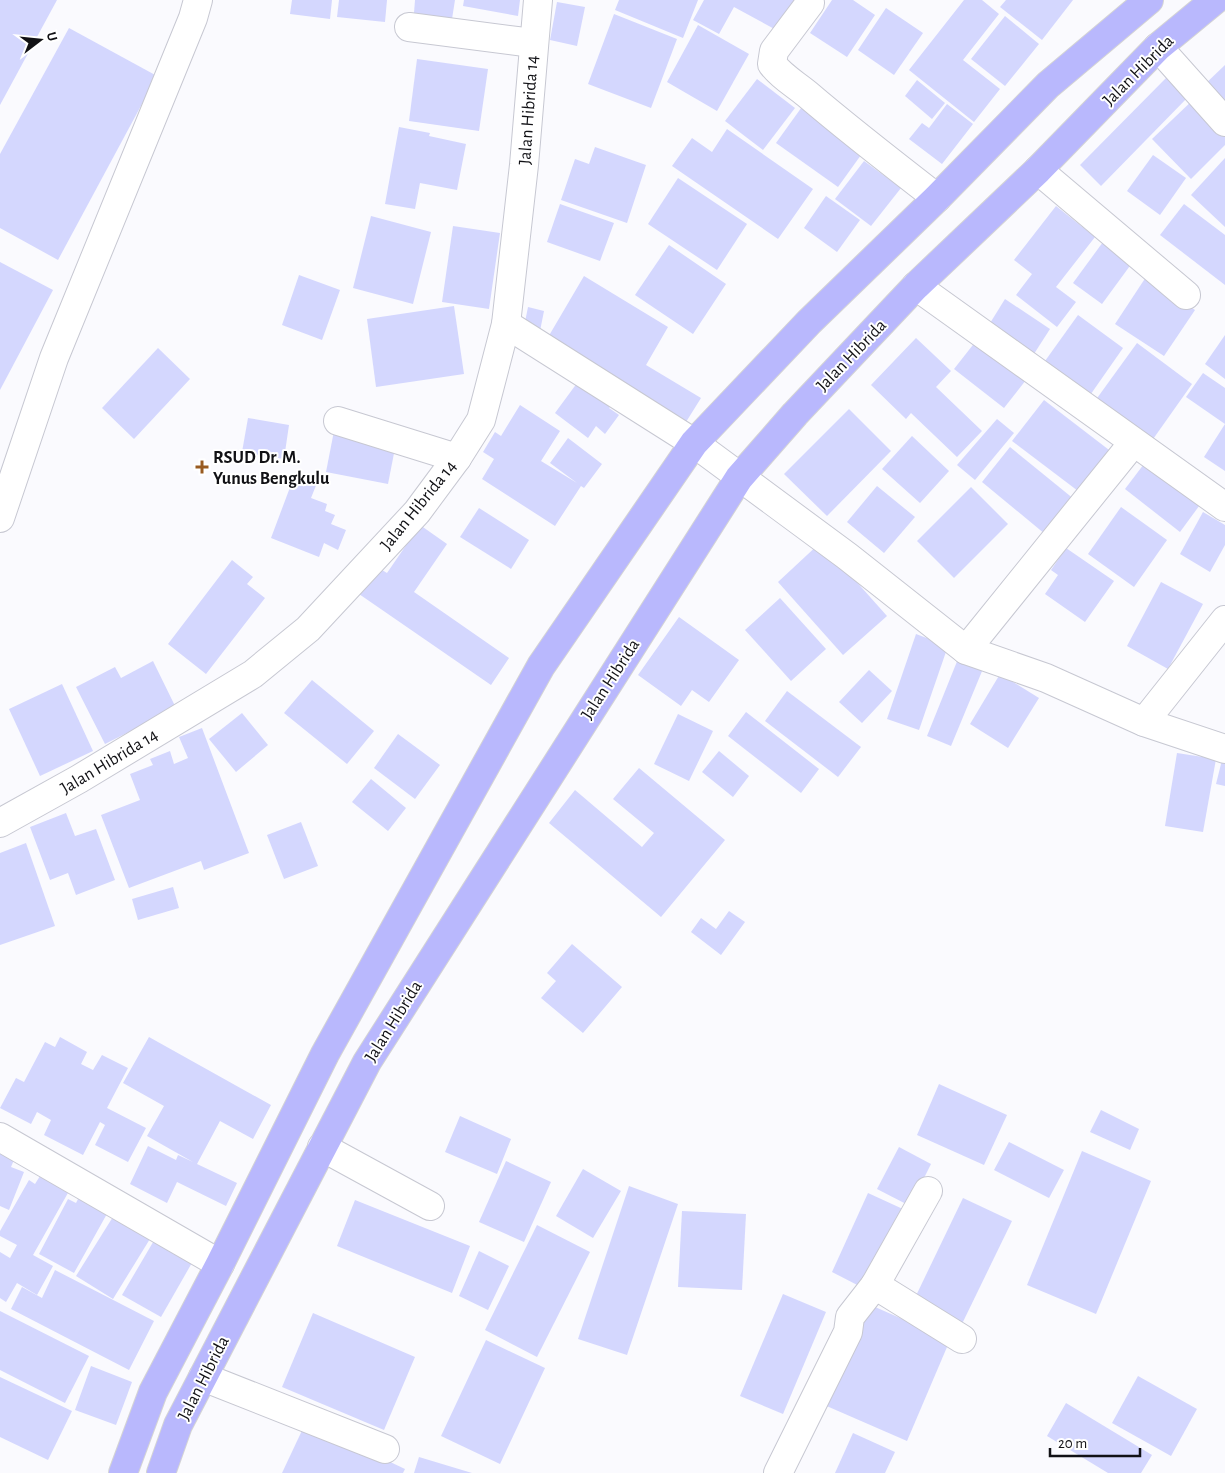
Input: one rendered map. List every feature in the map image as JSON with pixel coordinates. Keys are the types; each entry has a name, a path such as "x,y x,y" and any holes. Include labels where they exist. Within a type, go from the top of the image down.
{"main road":[{"path":"123,1473 153,1392 220,1264 324,1054 424,879 541,666 694,443 809,322 937,198 1048,85 1149,0"},
{"name":"Jalan Hibrida","path":"161,1473 178,1425 367,1062 739,478 795,414 916,286 1038,170 1158,47 1215,0"}],"street":[{"path":"0,518 54,358 193,18 198,0"},
{"name":"Jalan Hibrida 14","path":"0,823 79,780 253,674 308,629 417,512 457,458 481,420 506,324 524,165 538,0"},
{"path":"810,3 774,51 772,64 778,73 800,88 841,124 937,198"},
{"path":"409,27 533,43"},
{"path":"1158,47 1225,122"},
{"path":"1038,170 1186,295"},
{"path":"916,286 1225,507"},
{"path":"506,324 694,443 847,556 966,650 1046,678 1144,722 1225,750"},
{"path":"338,421 457,458"},
{"path":"966,650 1133,443"},
{"path":"1144,722 1225,620"},
{"path":"0,1137 220,1264"},
{"path":"322,1147 430,1206"},
{"path":"778,1473 848,1332 850,1318 875,1285 928,1192"},
{"path":"875,1285 962,1339"},
{"path":"203,1377 385,1449"}],"building":[{"path":"0,0 57,0 0,105"},
{"path":"292,0 332,0 330,19 290,14"},
{"path":"339,0 387,0 385,22 337,17"},
{"path":"415,0 455,0 452,19 414,13"},
{"path":"464,0 520,0 518,16 463,6"},
{"path":"619,0 698,0 683,38 615,10"},
{"path":"704,0 796,0 778,31 734,7 719,34 693,20"},
{"path":"832,0 853,0 875,15 847,57 810,33"},
{"path":"964,0 982,0 999,14 963,60 1000,89 974,122 909,70"},
{"path":"1006,0 1073,0 1042,40 1000,7"},
{"path":"557,2 585,7 577,46 550,40"},
{"path":"886,8 923,33 894,75 858,50"},
{"path":"614,14 677,39 651,108 588,84"},
{"path":"1005,16 1039,44 1005,86 971,59"},
{"path":"698,25 749,54 717,111 667,82"},
{"path":"69,28 157,76 58,260 0,228 0,154"},
{"path":"417,59 488,69 479,131 409,121"},
{"path":"1225,65 1225,113 1201,88"},
{"path":"1169,75 1190,95 1101,186 1080,165"},
{"path":"757,79 795,108 763,150 725,121"},
{"path":"917,80 945,103 932,119 905,96"},
{"path":"1195,98 1225,129 1225,145 1191,179 1152,139"},
{"path":"804,104 866,148 838,187 776,143"},
{"path":"947,104 973,124 942,164 909,139 922,123 929,128"},
{"path":"399,127 430,133 429,136 466,144 457,190 420,183 415,209 385,204"},
{"path":"727,129 813,189 778,239 672,166 692,138 712,152"},
{"path":"595,147 646,165 627,223 561,200 575,159 589,164"},
{"path":"1153,155 1186,178 1160,215 1127,191"},
{"path":"1225,158 1225,227 1191,195"},
{"path":"864,161 901,188 871,226 835,199"},
{"path":"678,178 747,224 717,270 648,224"},
{"path":"826,196 860,220 837,252 804,228"},
{"path":"560,204 614,223 600,261 547,242"},
{"path":"1184,204 1225,235 1225,285 1160,235"},
{"path":"1056,206 1095,237 1056,287 1076,302 1057,327 1016,295 1032,274 1014,260"},
{"path":"371,216 431,232 413,304 353,288"},
{"path":"453,226 500,233 489,309 442,302"},
{"path":"1103,242 1132,263 1102,304 1073,283"},
{"path":"669,245 726,284 693,334 635,295"},
{"path":"0,262 53,290 0,390"},
{"path":"299,275 340,290 322,340 282,325"},
{"path":"584,276 668,327 646,365 701,398 686,422 547,339"},
{"path":"1146,277 1195,310 1164,356 1115,324"},
{"path":"1005,299 1050,329 1032,357 987,328"},
{"path":"454,306 464,374 376,387 367,319"},
{"path":"528,307 544,311 540,331 524,327"},
{"path":"1078,315 1123,348 1086,401 1040,368"},
{"path":"1225,335 1225,379 1205,364"},
{"path":"916,338 951,371 936,387 982,431 957,457 911,413 906,419 871,385"},
{"path":"976,341 1026,380 1004,408 954,369"},
{"path":"1137,343 1192,384 1151,442 1095,401"},
{"path":"158,348 190,379 134,439 102,408"},
{"path":"1203,373 1225,388 1225,424 1186,397"},
{"path":"583,375 616,400 609,408 619,415 605,434 596,426 588,438 555,413"},
{"path":"1044,400 1113,453 1082,494 1012,441"},
{"path":"520,405 560,431 541,461 577,483 550,463 568,438 602,464 584,488 581,486 555,526 482,479 494,459 483,452 495,432 501,436"},
{"path":"849,409 891,451 827,516 784,474"},
{"path":"248,418 289,425 284,459 242,452"},
{"path":"997,419 1014,433 975,480 957,465"},
{"path":"1225,424 1225,471 1204,457"},
{"path":"334,431 396,443 388,484 326,472"},
{"path":"912,436 949,471 920,503 882,469"},
{"path":"1010,447 1080,504 1051,539 982,482"},
{"path":"1147,460 1202,502 1180,532 1125,489"},
{"path":"295,474 317,483 311,498 327,504 325,511 335,515 331,524 346,530 338,550 324,543 319,557 271,538"},
{"path":"877,486 915,517 884,553 847,522"},
{"path":"971,487 1008,524 954,578 917,541"},
{"path":"1121,507 1167,540 1134,587 1088,554"},
{"path":"479,508 529,540 511,569 460,537"},
{"path":"1203,512 1225,525 1225,545 1210,572 1180,554"},
{"path":"420,525 447,544 414,592 509,658 491,685 359,594 377,567 387,573"},
{"path":"821,542 887,616 843,655 778,582"},
{"path":"1066,548 1114,581 1085,622 1045,594 1058,575 1051,570"},
{"path":"232,560 253,577 247,584 265,598 206,674 168,644"},
{"path":"1161,582 1203,604 1168,669 1127,646"},
{"path":"780,598 826,649 791,681 745,630"},
{"path":"679,617 739,660 709,702 692,690 681,706 638,675"},
{"path":"916,634 948,646 919,730 887,719"},
{"path":"960,654 985,664 951,746 927,736"},
{"path":"153,661 176,708 105,744 76,687 115,667 121,678"},
{"path":"869,670 892,691 862,723 839,702"},
{"path":"1000,674 1039,698 1008,748 970,724"},
{"path":"312,680 374,731 347,764 284,713"},
{"path":"62,684 93,751 40,776 9,709"},
{"path":"787,691 861,747 838,777 765,721"},
{"path":"746,712 819,769 801,793 728,736"},
{"path":"242,713 268,745 236,772 209,739"},
{"path":"678,714 713,731 689,781 654,764"},
{"path":"202,728 249,853 204,870 201,861 129,888 101,815 140,800 130,774 153,765 150,759 170,751 174,764 188,758 179,737"},
{"path":"398,734 440,765 415,799 374,768"},
{"path":"719,751 749,776 733,797 702,772"},
{"path":"1177,753 1216,759 1203,832 1165,826"},
{"path":"1223,756 1225,756 1225,786 1216,784"},
{"path":"639,768 725,840 661,917 549,823 575,790 642,847 654,833 613,799"},
{"path":"371,779 406,808 388,831 352,802"},
{"path":"66,813 75,836 96,829 115,880 76,895 68,873 50,880 30,827"},
{"path":"301,822 318,866 284,879 267,835"},
{"path":"26,843 55,926 0,945 0,853"},
{"path":"173,887 179,908 138,920 132,899"},
{"path":"729,911 745,922 721,955 691,932 701,918 716,929"},
{"path":"572,944 622,987 583,1033 541,998 556,981 547,973"},
{"path":"60,1037 87,1052 81,1064 93,1070 102,1055 128,1068 107,1108 146,1128 128,1162 95,1145 105,1125 100,1122 83,1155 44,1135 51,1120 37,1112 31,1124 0,1108 16,1078 24,1082 45,1042 55,1047"},
{"path":"149,1037 271,1105 253,1139 220,1121 197,1164 237,1183 226,1206 177,1182 167,1203 130,1184 148,1146 176,1160 178,1155 193,1162 147,1136 164,1106 123,1083"},
{"path":"939,1084 1007,1115 984,1165 917,1135"},
{"path":"1101,1110 1139,1129 1130,1150 1090,1132"},
{"path":"460,1116 511,1139 497,1174 445,1152"},
{"path":"1009,1142 1064,1170 1049,1198 994,1170"},
{"path":"899,1147 931,1164 910,1206 877,1189"},
{"path":"0,1149 16,1155 11,1167 24,1172 9,1210 0,1206"},
{"path":"1082,1151 1151,1181 1096,1314 1027,1285"},
{"path":"506,1161 551,1182 524,1242 479,1222"},
{"path":"583,1169 621,1191 593,1238 556,1216"},
{"path":"40,1176 56,1185 73,1184 33,1255 53,1266 37,1295 17,1283 6,1302 0,1298 0,1252 10,1258 17,1245 0,1236 0,1231 29,1180 35,1184"},
{"path":"629,1186 678,1204 627,1355 578,1339"},
{"path":"868,1193 905,1210 867,1290 832,1272"},
{"path":"79,1197 113,1203 74,1273 39,1254 68,1199 76,1203"},
{"path":"963,1198 1012,1221 960,1328 912,1304"},
{"path":"355,1200 470,1246 452,1293 337,1246"},
{"path":"682,1211 746,1214 742,1290 678,1287"},
{"path":"116,1212 153,1234 113,1299 76,1276"},
{"path":"537,1225 590,1252 537,1357 485,1330"},
{"path":"159,1232 197,1254 161,1317 122,1295"},
{"path":"479,1251 509,1266 488,1310 459,1296"},
{"path":"55,1270 154,1321 129,1370 11,1309 22,1287 42,1298"},
{"path":"783,1294 826,1312 783,1414 740,1396"},
{"path":"866,1303 950,1340 907,1441 822,1404"},
{"path":"0,1311 89,1356 65,1403 0,1370"},
{"path":"313,1313 415,1357 384,1430 282,1387"},
{"path":"486,1340 545,1368 500,1464 441,1436"},
{"path":"91,1366 132,1382 116,1425 75,1410"},
{"path":"1138,1376 1197,1409 1171,1456 1112,1423"},
{"path":"0,1377 72,1411 48,1460 0,1437"},
{"path":"1066,1403 1152,1455 1141,1473 1108,1473 1047,1436"},
{"path":"306,1422 405,1469 403,1473 282,1473"},
{"path":"853,1433 895,1452 885,1473 835,1473"},
{"path":"419,1457 472,1473 414,1473"}],"place":[{"name":"RSUD Dr. M. Yunus Bengkulu","path":"202,467"}]}
